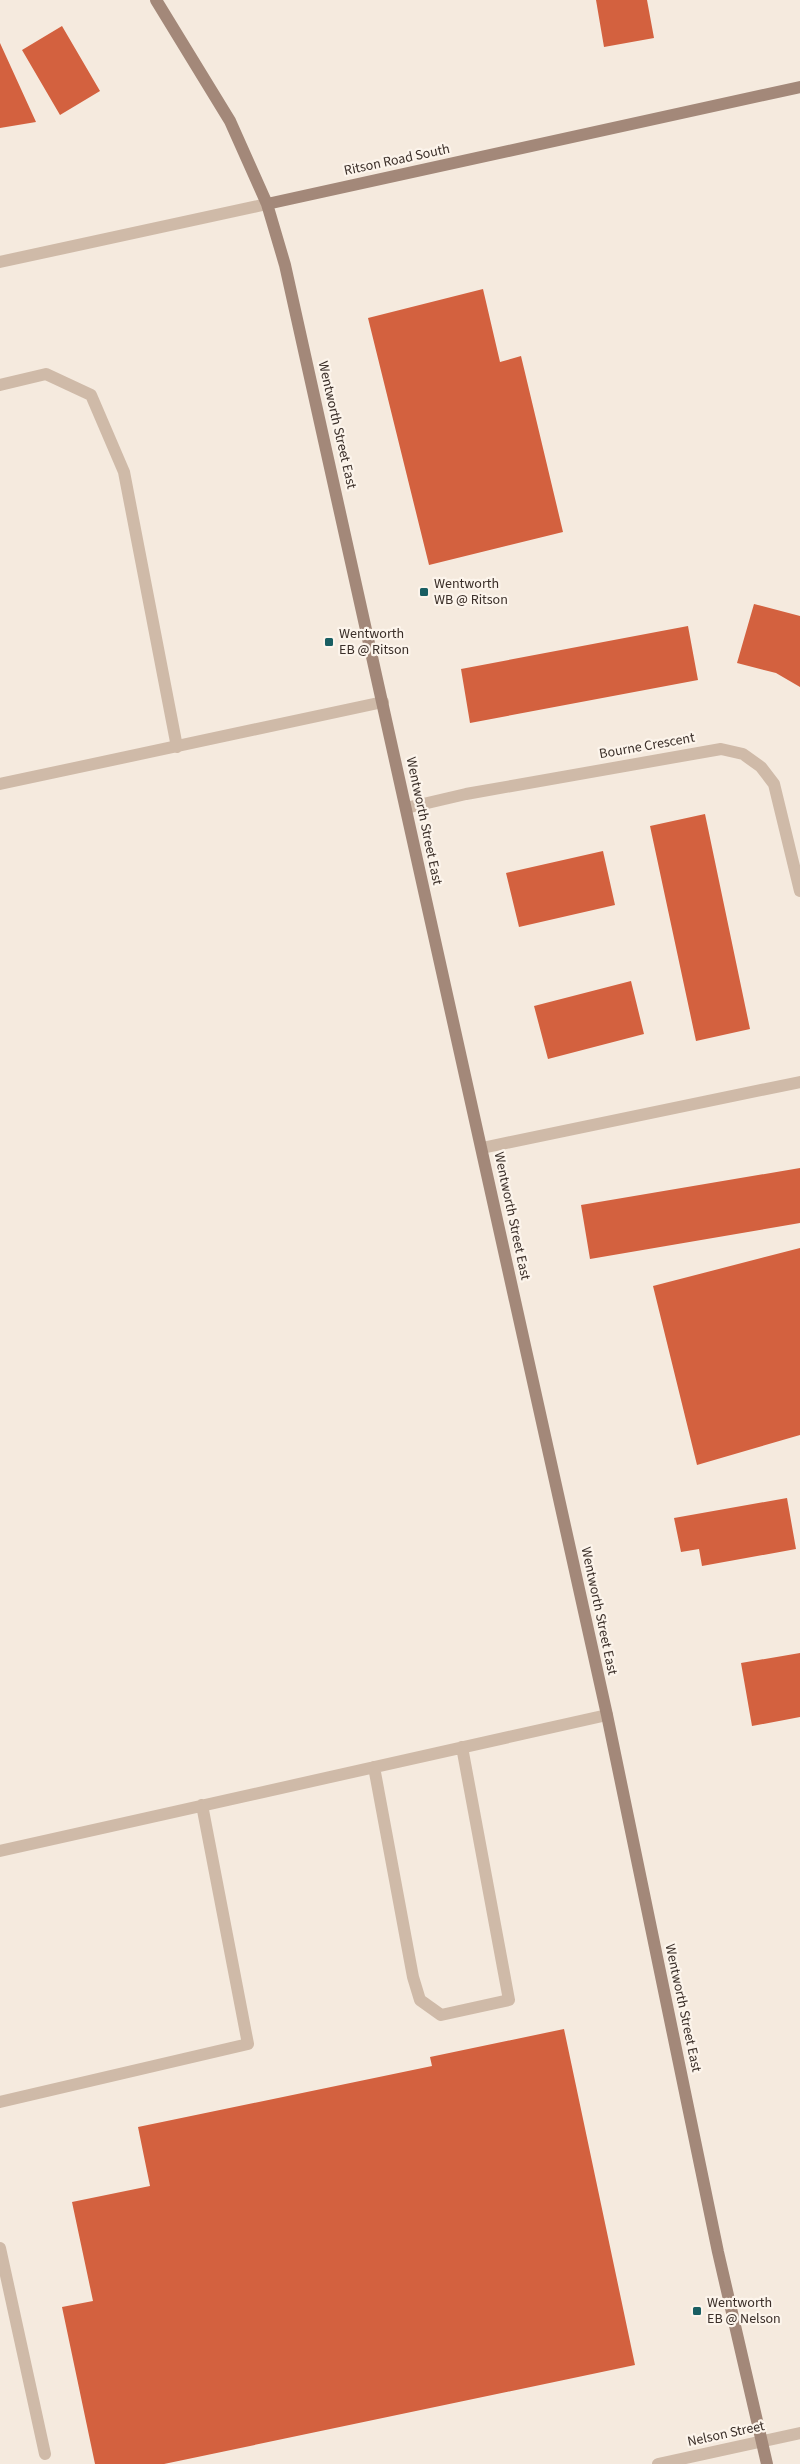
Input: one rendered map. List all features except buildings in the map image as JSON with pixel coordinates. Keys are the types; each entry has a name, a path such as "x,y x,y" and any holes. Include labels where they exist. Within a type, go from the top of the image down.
{"main road":[{"name":"Wentworth Street East","path":"156,0 230,121 266,204 285,265 607,1715 718,2252 767,2464"},
{"name":"Ritson Road South","path":"266,204 800,87"}],"street":[{"name":"Ritson Road South","path":"0,262 266,204"},
{"path":"0,385 46,374 91,395 124,472 177,746"},
{"path":"0,784 383,702"},
{"name":"Bourne Crescent","path":"406,808 466,794 721,749 743,754 761,766 774,784 800,891"},
{"path":"482,1148 800,1082"},
{"path":"0,1851 607,1715"},
{"path":"374,1767 413,1977 420,2000 441,2014 509,2000 462,1747"},
{"path":"0,2102 248,2044 202,1805"},
{"path":"0,2248 46,2454"},
{"name":"Nelson Street","path":"658,2464 800,2433"}],"place":[{"name":"Wentworth WB @ Ritson","path":"424,592"},
{"name":"Wentworth EB @ Ritson","path":"329,642"},
{"name":"Wentworth EB @ Nelson","path":"697,2311"}]}
